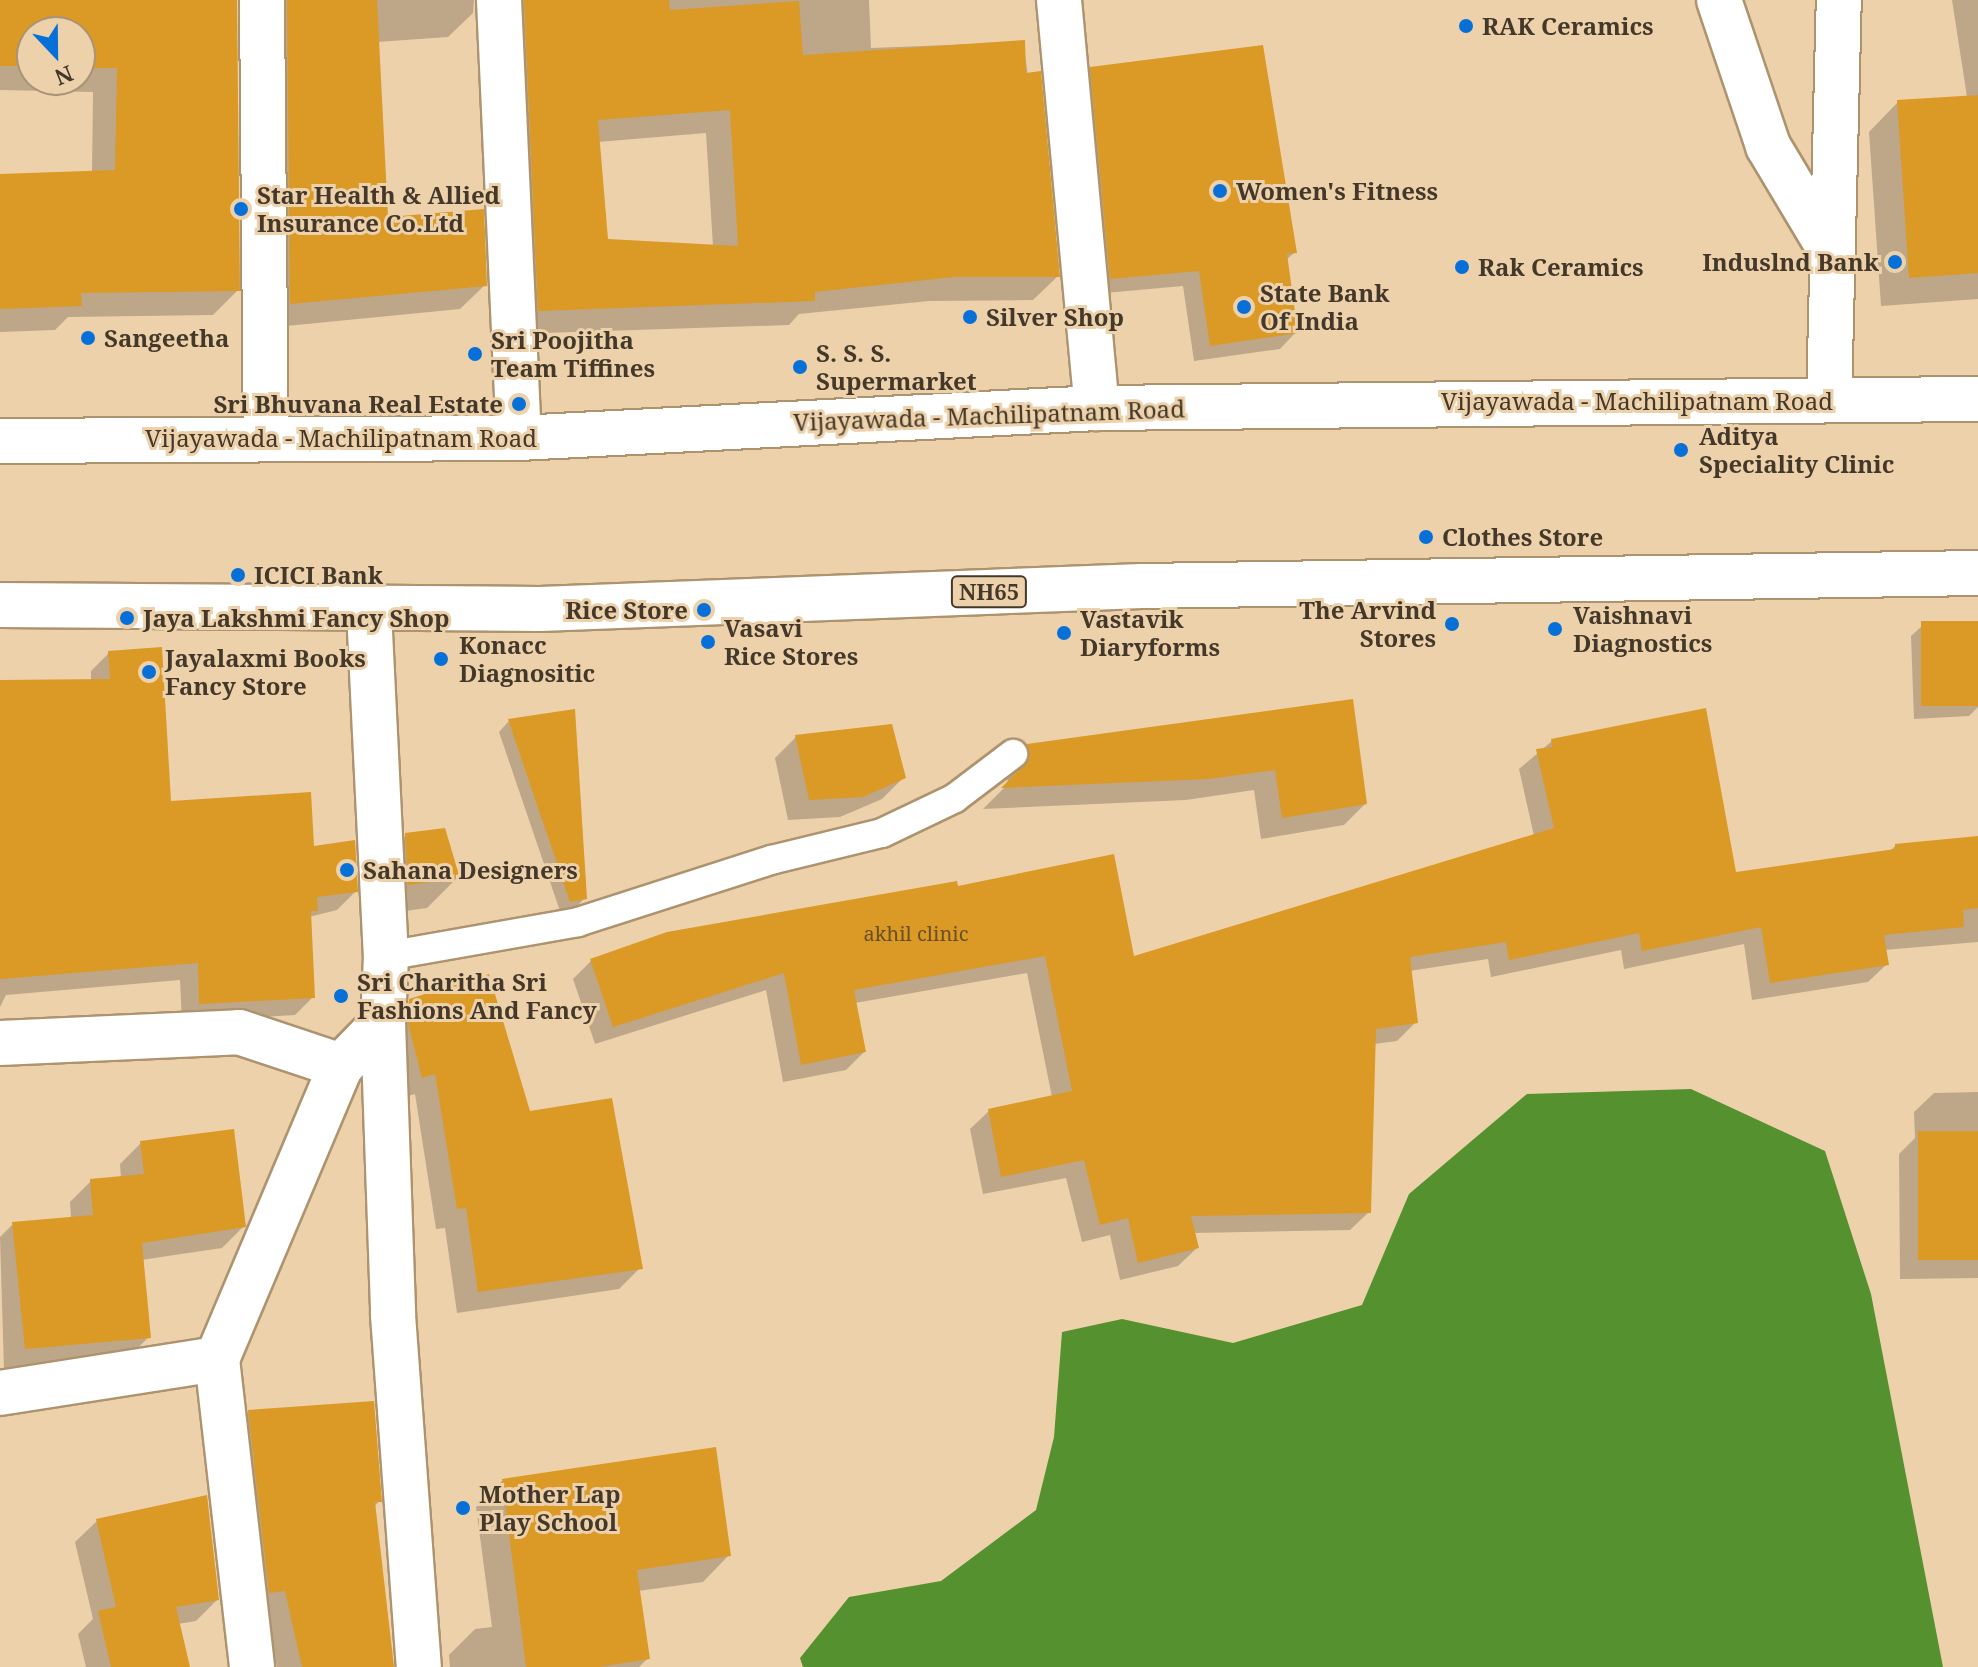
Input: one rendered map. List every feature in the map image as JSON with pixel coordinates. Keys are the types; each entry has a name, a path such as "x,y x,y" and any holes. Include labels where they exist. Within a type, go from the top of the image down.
{"main road":[{"path":"262,0 266,437"},
{"path":"499,0 519,438"},
{"path":"1059,0 1097,408"},
{"path":"1719,0 1768,146 1832,253"},
{"path":"1829,400 1839,0"},
{"name":"Vijayawada - Machilipatnam Road","path":"0,441 266,437 519,438 1097,408 1978,399"},
{"name":"NH65","path":"0,605 217,604 369,611 1174,585 1978,573"},
{"path":"369,611 386,956 383,1023 393,1315 419,1667"},
{"path":"252,1667 217,1359 341,1066 383,1023"},
{"path":"0,1043 239,1032 341,1066"},
{"path":"0,1393 217,1359"}],"lane":[{"path":"386,956 578,922 771,860 882,833 955,798 1013,754"}],"shaded area":[{"path":"1691,1089 1825,1151 1871,1294 1943,1667 803,1667 800,1658 849,1597 941,1581 1036,1510 1054,1437 1062,1332 1122,1319 1233,1343 1362,1305 1409,1194 1527,1094"}],"building":[{"path":"0,0 237,0 240,291 81,293 82,306 0,309 0,174 115,170 117,68 96,68 96,16 16,16 16,66 0,66"},
{"path":"287,0 377,0 388,217 484,209 487,286 290,304"},
{"path":"524,0 669,0 670,10 799,1 803,55 1025,40 1026,73 1041,71 1060,277 954,277 815,292 815,301 538,311","holes":["730,110 738,246 608,239 598,120"]},
{"path":"1263,45 1297,253 1287,254 1298,333 1210,346 1199,271 1110,279 1090,67"},
{"path":"1978,95 1978,273 1909,278 1897,100"},
{"path":"1921,621 1978,621 1978,706 1921,706"},
{"path":"162,647 171,801 311,792 314,846 355,840 358,892 317,897 318,911 311,911 315,998 199,1004 198,963 0,979 0,680 110,679 108,651"},
{"path":"1353,699 1367,804 1282,818 1275,770 1208,779 1001,788 1028,761 1027,744"},
{"path":"1706,708 1736,872 1895,849 1895,844 1978,836 1978,908 1963,910 1964,927 1884,935 1889,965 1770,983 1761,927 1642,951 1639,933 1509,960 1506,942 1410,957 1418,1023 1376,1029 1371,1213 1191,1216 1199,1248 1138,1263 1128,1218 1100,1225 1084,1160 1001,1177 988,1109 1072,1091 1045,956 854,990 866,1052 801,1065 784,973 613,1027 590,959 667,932 957,881 958,886 1114,854 1134,956 1554,828 1536,749 1552,747 1551,739"},
{"path":"575,709 587,899 570,902 508,719"},
{"path":"892,724 906,778 863,797 809,800 795,735"},
{"path":"445,828 460,878 408,885 405,833"},
{"path":"489,974 530,1111 612,1098 643,1269 478,1292 466,1208 457,1209 435,1074 422,1078 408,1023 409,999"},
{"path":"234,1129 246,1227 142,1243 151,1338 25,1349 12,1222 93,1215 90,1179 144,1174 140,1141"},
{"path":"1918,1131 1978,1131 1978,1260 1918,1260"},
{"path":"374,1401 382,1502 375,1502 394,1667 302,1667 285,1591 269,1593 248,1410"},
{"path":"716,1447 731,1556 637,1570 650,1659 598,1667 526,1667 502,1479"},
{"path":"207,1495 219,1600 176,1607 190,1667 111,1667 98,1611 116,1607 96,1519"}],"place":[{"name":"RAK Ceramics","path":"1466,26"},
{"name":"Women's Fitness","path":"1220,191"},
{"name":"Star Health & Allied Insurance Co.Ltd","path":"241,209"},
{"name":"Induslnd Bank","path":"1895,262"},
{"name":"Rak Ceramics","path":"1462,267"},
{"name":"State Bank Of India","path":"1244,307"},
{"name":"Silver Shop","path":"970,317"},
{"name":"Sangeetha","path":"88,338"},
{"name":"Sri Poojitha Team Tiffines","path":"475,354"},
{"name":"S. S. S. Supermarket","path":"800,367"},
{"name":"Sri Bhuvana Real Estate","path":"519,404"},
{"name":"Aditya Speciality Clinic","path":"1681,450"},
{"name":"Clothes Store","path":"1426,537"},
{"name":"ICICI Bank","path":"238,575"},
{"name":"Rice Store","path":"704,610"},
{"name":"Jaya Lakshmi Fancy Shop","path":"127,618"},
{"name":"The Arvind Stores","path":"1452,624"},
{"name":"Vaishnavi Diagnostics","path":"1555,629"},
{"name":"Vastavik Diaryforms","path":"1064,633"},
{"name":"Vasavi Rice Stores","path":"708,642"},
{"name":"Konacc Diagnositic","path":"441,659"},
{"name":"Jayalaxmi Books Fancy Store","path":"149,672"},
{"name":"Sahana Designers","path":"347,870"},
{"name":"Sri Charitha Sri Fashions And Fancy","path":"341,996"},
{"name":"Mother Lap Play School","path":"463,1508"}]}
